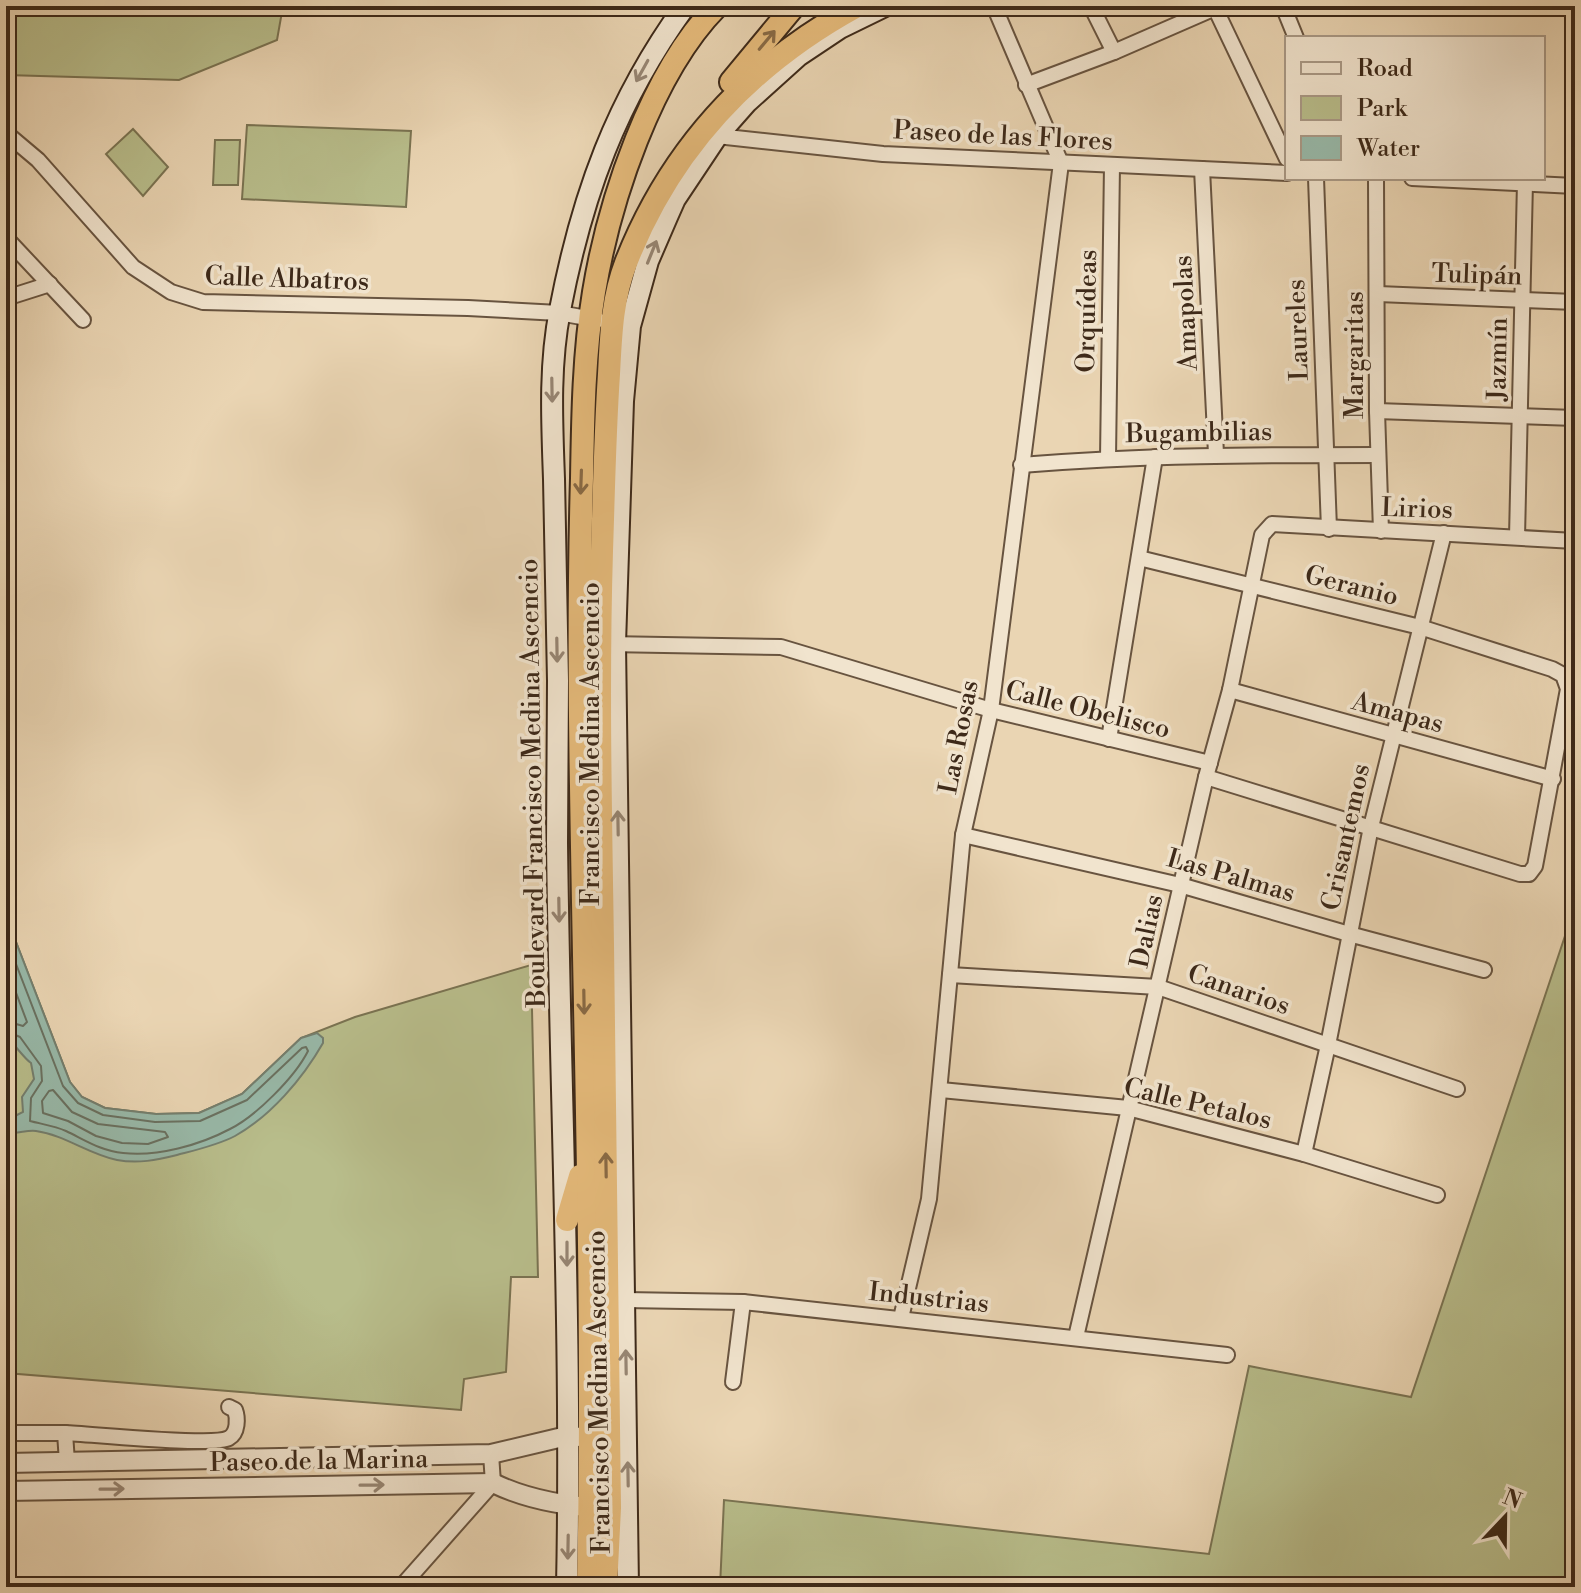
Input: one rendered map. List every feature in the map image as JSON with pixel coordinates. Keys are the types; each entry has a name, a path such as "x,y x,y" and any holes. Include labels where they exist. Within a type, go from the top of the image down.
{"highway":[{"name":"Francisco Medina Ascencio","path":"611,322 593,294 616,197 642,129 682,48 717,6"},
{"path":"713,128 727,86 794,6"},
{"name":"Francisco Medina Ascencio","path":"606,1587 599,1507 598,1438 598,644 585,376 611,322 625,267 646,217 671,171 713,128 741,88 781,54 827,22 857,6"},
{"name":"Francisco Medina Ascencio","path":"598,644 587,1156 598,1438"},
{"path":"567,1220 587,1156"},
{"name":"Francisco Medina Ascencio","path":"588,1587 599,1507"}],"main road":[{"name":"Boulevard Francisco Medina Ascencio","path":"598,1438 567,1220 557,844 551,375 559,313 595,172 625,102 647,62 685,6"},
{"name":"Francisco Medina Ascencio","path":"713,128 798,56 840,28 885,6"},
{"name":"Francisco Medina Ascencio","path":"611,322 623,416 598,644 625,1300 598,1438 599,1507 628,1587"},
{"path":"567,1587 599,1507"}],"street":[{"path":"994,6 1061,163"},
{"path":"1091,6 1114,52"},
{"path":"1283,6 1295,36"},
{"path":"1026,85 1114,52 1215,8 1285,155"},
{"name":"Paseo de las Flores","path":"713,128 883,154 1285,173"},
{"name":"Calle Albatros","path":"6,133 38,160 133,267 171,292 203,302 559,313 611,322"},
{"name":"Las Rosas","path":"901,1318 929,1199 963,835 991,710 1061,163"},
{"name":"Orquídeas","path":"1108,458 1112,165"},
{"name":"Amapolas","path":"1202,169 1216,454"},
{"name":"Laureles","path":"1316,180 1329,529"},
{"name":"Margaritas","path":"1376,180 1381,531"},
{"path":"1468,180 1575,186"},
{"name":"Jazmín","path":"1517,537 1525,182"},
{"path":"6,238 83,320"},
{"path":"6,298 50,284"},
{"name":"Tulipán","path":"1378,294 1575,302"},
{"path":"1377,411 1575,418"},
{"name":"Bugambilias","path":"1021,465 1216,454 1378,455"},
{"path":"1109,739 1155,457"},
{"name":"Lirios","path":"1262,535 1272,524 1575,541"},
{"name":"Crisantemos","path":"1304,1154 1391,736 1444,533"},
{"name":"Dalias","path":"1076,1337 1180,885 1230,690 1262,535"},
{"name":"Geranio","path":"1139,558 1420,627 1552,669 1563,675 1568,689 1553,779"},
{"name":"Calle Obelisco","path":"598,644 781,647 991,710 1109,739 1520,874 1529,874 1535,866 1553,779"},
{"name":"Amapas","path":"1230,690 1553,779"},
{"name":"Las Palmas","path":"963,835 1180,885 1484,970"},
{"name":"Canarios","path":"950,975 1158,987 1457,1089"},
{"name":"Calle Petalos","path":"941,1090 1128,1108 1304,1154 1437,1195"},
{"name":"Industrias","path":"625,1300 743,1302 1227,1355"},
{"path":"733,1382 743,1302"},
{"path":"6,1433 65,1433 198,1442 227,1440 234,1434 237,1423 235,1410 229,1407"},
{"path":"51,1490 65,1462 65,1433"},
{"name":"Paseo de la Marina","path":"6,1463 491,1454 598,1438"},
{"path":"401,1587 493,1483 491,1454"},
{"path":"65,1462 80,1490"},
{"name":"Paseo de la Marina","path":"6,1491 493,1483 518,1495 599,1507"}],"green space":[{"path":"6,6 283,6 277,40 179,80 6,75"},
{"path":"247,125 411,131 406,207 242,199"},
{"path":"133,129 168,167 143,196 106,154"},
{"path":"215,140 240,140 238,185 213,185"},
{"path":"1575,906 1575,1587 720,1587 724,1500 1209,1554 1249,1366 1411,1397"},
{"path":"6,916 70,1082 82,1097 105,1108 156,1114 199,1113 242,1094 301,1038 355,1017 531,965 538,1277 511,1277 506,1372 464,1379 461,1410 6,1373"}],"water":[{"path":"6,916 70,1082 82,1097 105,1108 156,1114 199,1113 242,1094 301,1038 317,1033 323,1038 323,1043 296,1083 261,1118 235,1136 207,1147 132,1162 106,1157 47,1133 29,1131 6,1135 6,1111 15,1116 23,1112 22,1097 34,1079 31,1063 6,1034"}]}
